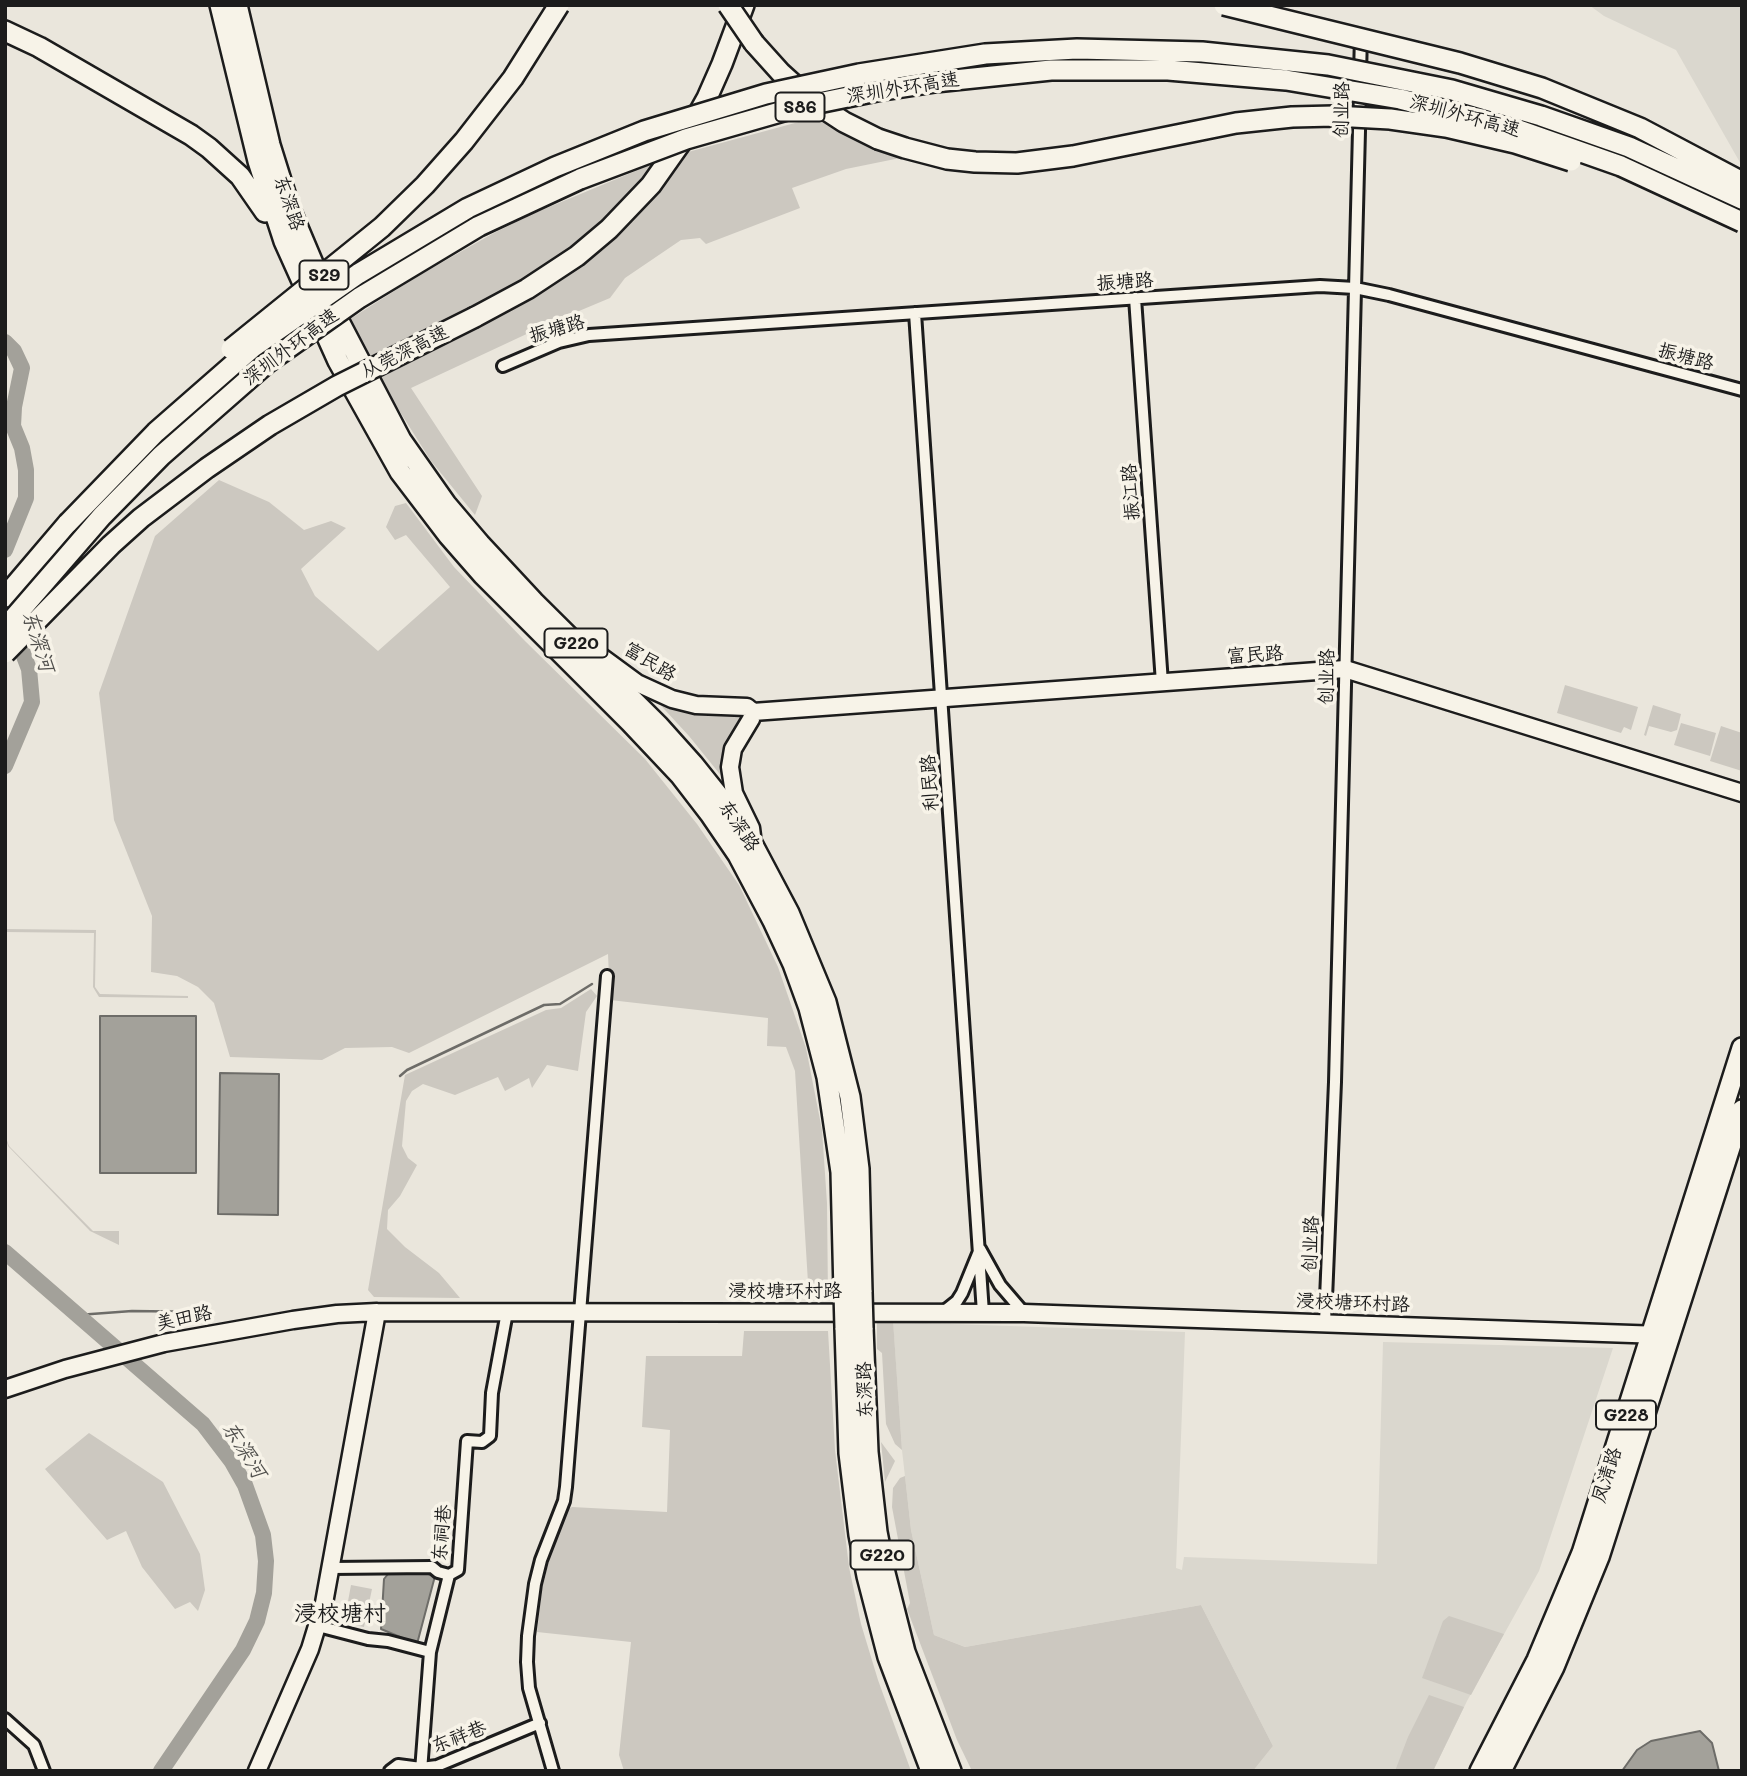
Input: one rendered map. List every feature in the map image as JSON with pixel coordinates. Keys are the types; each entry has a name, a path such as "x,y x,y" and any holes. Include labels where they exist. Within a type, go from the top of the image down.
{"highway":[{"name":"东深路","path":"220,5 257,161 284,241 338,361 400,472 465,555 671,766 717,824 756,887 783,942 816,1030 827,1077 841,1172 853,1292"},
{"name":"东深路","path":"237,5 270,145 290,209 317,277 401,440 446,504 497,563 676,744 717,794 753,845 804,946 826,1002 839,1049 857,1145 849,1453 857,1521 867,1576 891,1667 931,1771"},
{"name":"S29","path":"68,523 99,472 141,429 250,333 382,227 425,185 464,141 513,78 559,5"},
{"path":"728,5 754,43 781,73 812,101 878,139 947,159 1017,163 1073,156 1195,130 1264,119 1320,116 1390,119 1460,130 1528,147 1742,223"},
{"name":"从莞深高速","path":"5,653 111,545 141,518 207,468 270,425 326,393 527,289 577,256 609,229 651,185 697,117 722,64 744,5"},
{"path":"1224,5 1470,66 1542,88 1640,128 1742,182"},
{"path":"5,31 39,47 209,148 247,185 284,241"},
{"name":"深圳外环高速","path":"5,597 68,523 156,432 252,348 331,292 450,219 535,176 644,131 746,100 849,76 974,55 1077,49 1171,50 1296,61 1390,76 1511,106 1629,147 1742,199"},
{"name":"深圳外环高速","path":"5,628 102,516 161,456 267,363 351,303 463,235 555,190 632,157 794,108 906,86 984,75 1042,71 1168,70 1286,80 1344,88 1429,105 1522,131 1622,166 1742,223"},
{"name":"凤清路","path":"1501,1771 1537,1703 1585,1594 1612,1520 1742,1048"},
{"name":"凤清路","path":"1480,1771 1520,1695 1568,1589 1742,1110"},
{"name":"东深路","path":"854,1328 875,1519 885,1573 905,1652 951,1771"}],"street":[{"name":"创业路","path":"1325,1323 1335,1082 1361,32"},
{"name":"振塘路","path":"503,366 559,342 589,335 1320,286 1355,288 1389,295 1742,390"},
{"name":"振江路","path":"1135,298 1162,682"},
{"name":"利民路","path":"915,313 983,1313"},
{"name":"富民路","path":"572,639 591,648 637,683 659,695 696,705 747,707 753,712 1345,669 1742,793"},
{"path":"753,712 733,749 730,766 734,793 751,828 753,845"},
{"path":"553,1771 527,1675 528,1636 541,1560 564,1501 607,976"},
{"name":"利民路","path":"942,1313 957,1301 962,1293 980,1250"},
{"name":"利民路","path":"980,1250 1000,1285 1024,1313"},
{"path":"257,1771 301,1672 318,1626 377,1312"},
{"name":"浸校塘环村路","path":"377,1312 1024,1313 1661,1335"},
{"name":"美田路","path":"5,1389 65,1369 164,1343 304,1318 377,1312"},
{"name":"东祠巷","path":"421,1770 430,1652 449,1575 458,1570 467,1441 482,1442 489,1436 492,1393 507,1312"},
{"path":"331,1568 432,1567 449,1575"},
{"path":"318,1626 430,1652"},
{"path":"5,1719 34,1745 44,1771"},
{"name":"东祥巷","path":"390,1771 398,1765 421,1770 437,1766 540,1723"}],"shaded area":[{"path":"1589,5 1742,5 1742,166 1676,50 1604,16"},
{"path":"817,117 900,158 846,169 792,188 800,208 706,244 700,238 681,240 625,278 610,298 411,388 482,496 475,515 431,461 378,377 480,327 573,272 614,239 652,200 688,152"},
{"path":"650,165 654,169 594,232 523,283 369,360 347,321 492,234 530,215"},
{"path":"219,480 269,502 304,530 331,521 346,528 301,569 315,596 378,651 450,587 406,535 395,540 386,527 395,506 406,503 454,567 645,759 697,824 739,885 778,967 806,1048 822,1130 827,1203 828,1298 809,1299 795,1071 786,1047 767,1046 768,1018 610,1000 608,954 409,1053 392,1047 345,1048 322,1060 230,1057 214,1003 198,987 177,976 151,972 152,916 114,820 99,693 155,536"},
{"path":"1565,685 1638,707 1631,730 1624,727 1621,733 1557,713"},
{"path":"653,697 742,714 725,777 723,778"},
{"path":"1653,705 1681,714 1677,730 1671,732 1649,726 1646,736 1644,735"},
{"path":"1681,723 1716,733 1710,756 1674,745"},
{"path":"1721,726 1742,733 1742,771 1710,761"},
{"path":"5,929 96,930 95,987 100,994 188,998 99,997 93,987 94,933 5,932"},
{"path":"591,989 597,996 586,1012 578,1071 547,1065 532,1088 529,1078 505,1091 498,1077 455,1095 423,1084 412,1091 406,1101 402,1146 408,1158 417,1165 400,1196 388,1210 387,1229 405,1247 439,1273 460,1298 374,1297 368,1290 405,1075 546,1010 561,1008"},
{"path":"100,1016 196,1016 196,1173 100,1173"},
{"path":"220,1073 279,1074 278,1215 218,1214"},
{"path":"5,1135 9,1146 93,1231 119,1231 119,1245 90,1231 8,1146"},
{"path":"877,1320 893,1320 902,1450 895,1444 886,1424 882,1353 877,1349"},
{"path":"893,1322 1185,1332 1176,1568 1182,1570 1184,1557 1377,1564 1383,1342 1613,1348 1539,1571 1467,1701 1433,1771 1253,1771 1273,1746 1201,1605 965,1647 934,1635 911,1530"},
{"path":"744,1331 828,1331 835,1450 849,1567 861,1624 878,1680 911,1771 624,1771 619,1755 631,1642 537,1632 542,1590 551,1551 565,1511 572,1507 667,1512 670,1430 642,1427 646,1356 742,1356"},
{"path":"89,1433 163,1482 200,1554 205,1590 198,1611 190,1602 175,1609 142,1567 126,1531 107,1540 45,1469"},
{"path":"881,1442 895,1461 885,1482"},
{"path":"905,1476 911,1530 934,1635 965,1647 1201,1605 1273,1746 1253,1771 972,1771 957,1740 907,1609 910,1603 892,1507 893,1488 900,1478"},
{"path":"388,1574 435,1576 417,1644 381,1629 384,1579"},
{"path":"351,1585 372,1589 364,1627 344,1623"},
{"path":"1449,1616 1504,1634 1471,1695 1422,1678 1443,1621"},
{"path":"1429,1695 1464,1707 1433,1771 1395,1771 1408,1737"},
{"path":"1700,1731 1712,1743 1719,1771 1622,1771 1637,1750 1651,1741"}],"waterway":[{"name":"东深河","path":"5,342 14,351 22,368 13,426 22,448 26,470 26,498 5,550"},
{"name":"东深河","path":"5,607 29,669 32,702 5,766"},
{"path":"400,1076 407,1070 544,1005 560,1004 592,984"},
{"name":"东深河","path":"5,1252 203,1424 232,1462 245,1485 263,1535 266,1561 264,1593 257,1621 243,1650 161,1771"},
{"path":"78,1315 132,1311 209,1312"}],"district":[{"name":"浸校塘村","path":"340,1614"}]}
